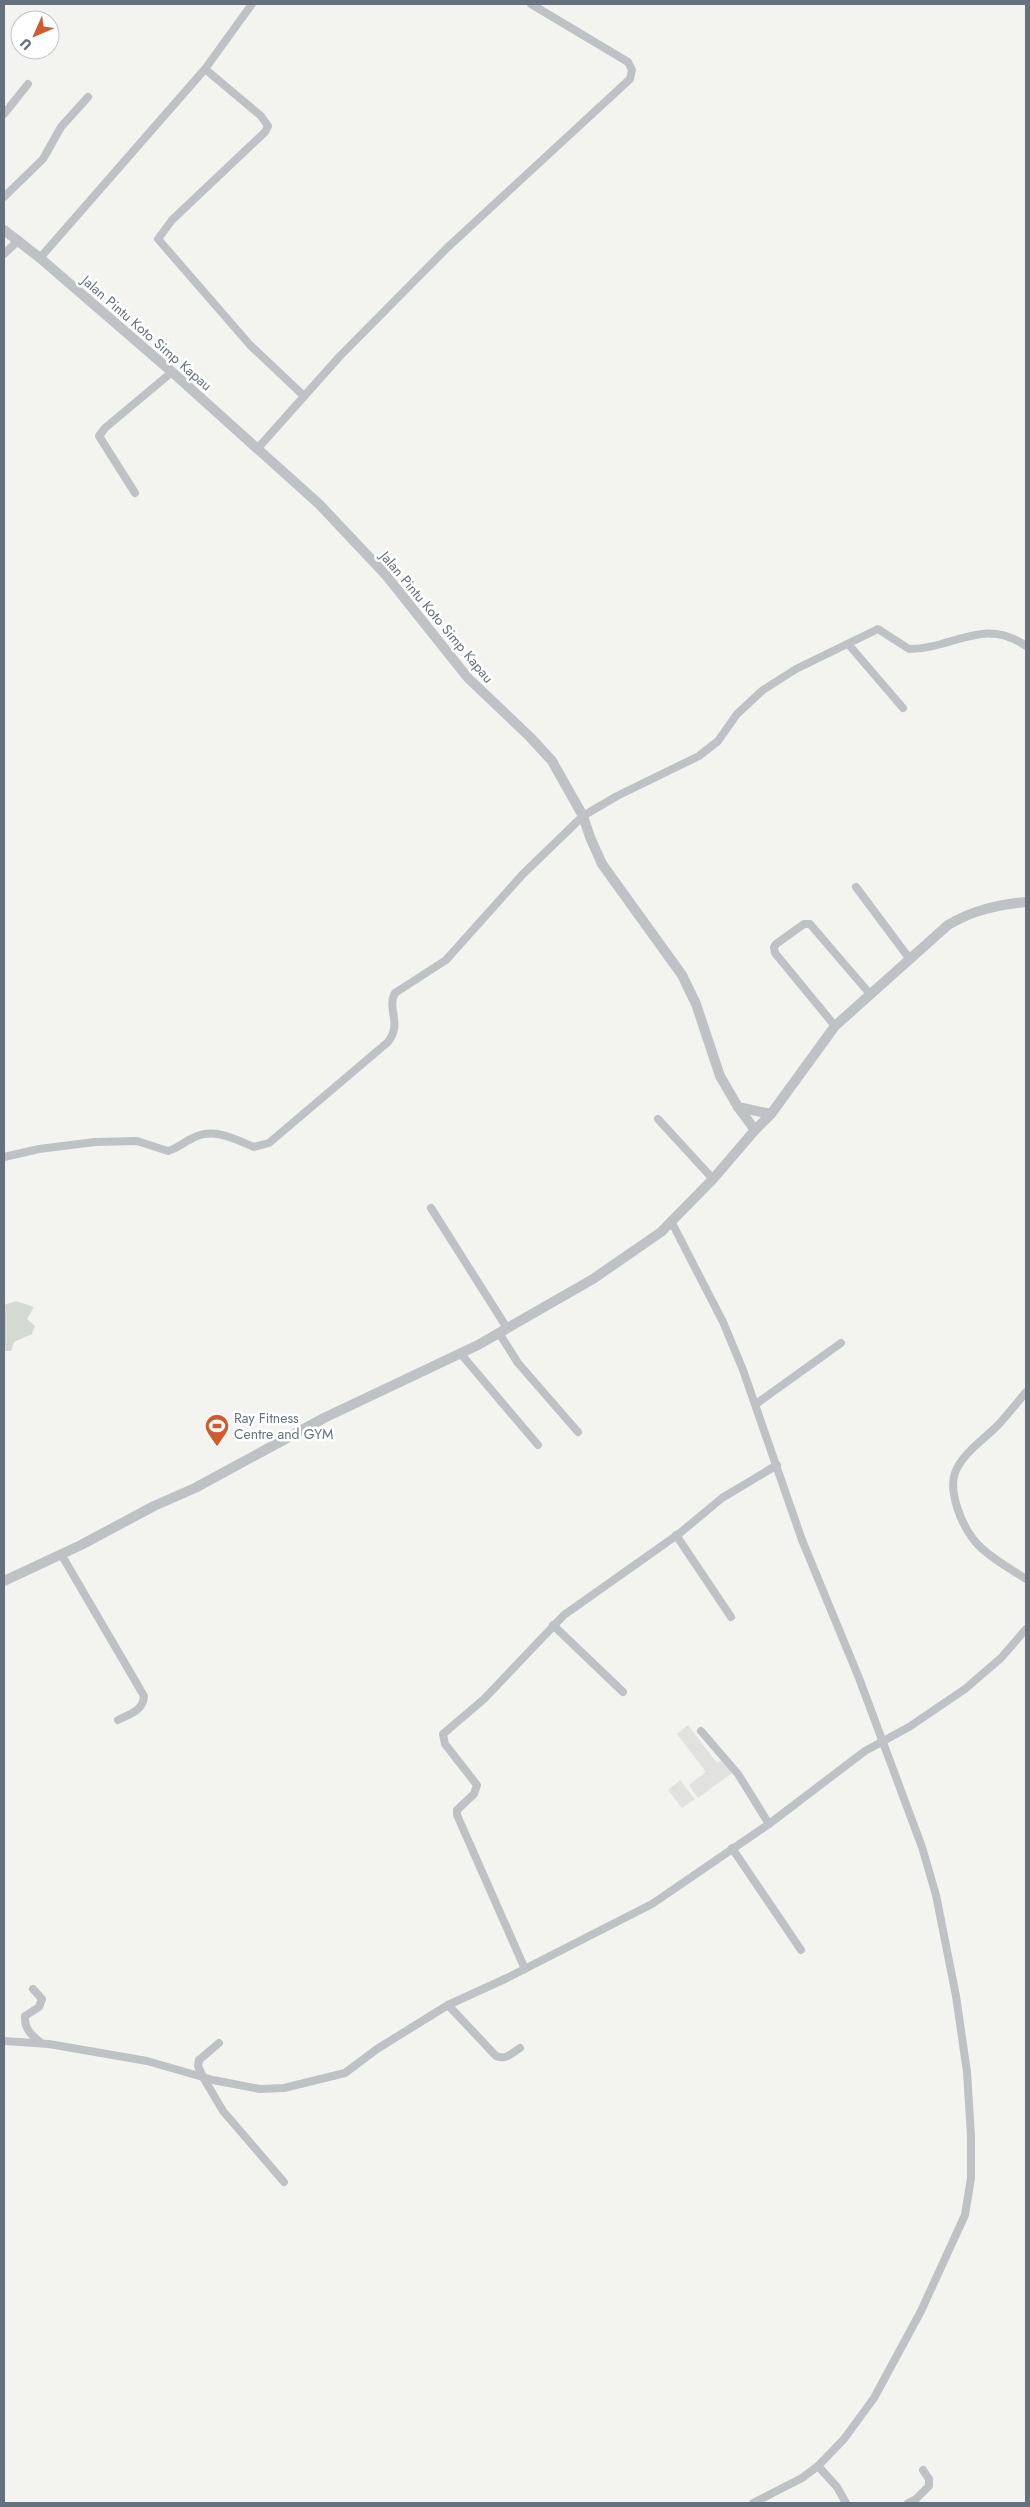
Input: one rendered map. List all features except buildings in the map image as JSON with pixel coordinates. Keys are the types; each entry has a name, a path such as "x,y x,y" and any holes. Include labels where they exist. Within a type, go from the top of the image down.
{"street":[{"path":"40,258 205,69 252,4"},
{"path":"258,448 340,356 447,248 630,79 632,70 628,62 532,4"},
{"path":"205,69 261,116 268,126 265,132 172,220 158,240 250,345 304,396"},
{"path":"4,114 28,84"},
{"path":"4,197 43,159 61,127 88,97"},
{"name":"Jalan Pintu Koto Simp Kapau","path":"4,230 40,258 172,372 258,448 353,538 413,608 468,678 530,737 552,761 583,816 602,864 682,975 696,1004 720,1076 738,1107 755,1130"},
{"path":"4,254 18,240"},
{"path":"135,493 99,436 105,428 172,372"},
{"path":"4,1157 95,1142 137,1141 168,1151 196,1136 205,1134 222,1135 254,1148 269,1143 388,1042 395,1030 392,1003 395,993 446,960 523,874 583,816 617,796 700,756 718,741 737,714 763,690 796,670 878,629 909,649 987,633 1002,633 1026,646"},
{"path":"849,645 903,708"},
{"path":"856,887 909,958"},
{"path":"4,1581 154,1506 195,1488 324,1418 460,1353 622,1260 661,1232 713,1179 755,1130 772,1114 835,1026 909,958 948,925 967,914 993,906 1026,902"},
{"path":"835,1026 775,953 774,947 776,944 804,924 810,924 870,994"},
{"path":"738,1107 772,1114"},
{"path":"658,1119 713,1179"},
{"path":"430,1208 503,1330 518,1363 578,1432"},
{"path":"671,1221 723,1322 756,1404 802,1540 859,1678 922,1847 936,1896 947,1949 967,2072 971,2178 965,2215 900,2351 869,2407 844,2439 818,2466 802,2478 753,2503"},
{"path":"756,1404 840,1343"},
{"path":"460,1353 538,1445"},
{"path":"1026,1392 999,1424 961,1462 955,1473 954,1498 966,1531 986,1552 1026,1580"},
{"path":"525,1969 457,1815 458,1810 476,1791 477,1785 445,1744 443,1734 484,1699 553,1625 577,1605 676,1535 722,1498 777,1465"},
{"path":"676,1535 731,1617"},
{"path":"61,1554 144,1696 144,1703 139,1710 118,1720"},
{"path":"553,1625 623,1692"},
{"path":"4,2041 42,2044 147,2061 203,2077 260,2089 284,2088 345,2073 377,2049 448,2005 525,1969 652,1904 768,1824 864,1751 942,1706 978,1680 1001,1658 1026,1629"},
{"path":"701,1730 738,1774 768,1824"},
{"path":"732,1848 800,1950"},
{"path":"33,1989 42,1998 39,2008 25,2016 24,2023 31,2035 42,2044"},
{"path":"448,2005 496,2056 502,2059 520,2048"},
{"path":"219,2043 199,2060 198,2066 203,2077 223,2111 284,2182"},
{"path":"818,2466 837,2487 846,2503"},
{"path":"908,2503 916,2499 929,2486 929,2479 923,2470"}],"shaded area":[{"path":"16,1301 34,1307 27,1319 35,1326 32,1334 14,1342 11,1351 4,1351 4,1305"},
{"path":"688,1725 717,1763 722,1760 732,1773 698,1798 689,1785 706,1772 677,1734"},
{"path":"680,1780 695,1799 682,1808 668,1790"}],"place":[{"name":"Ray Fitness Centre and GYM","path":"217,1447"}]}
